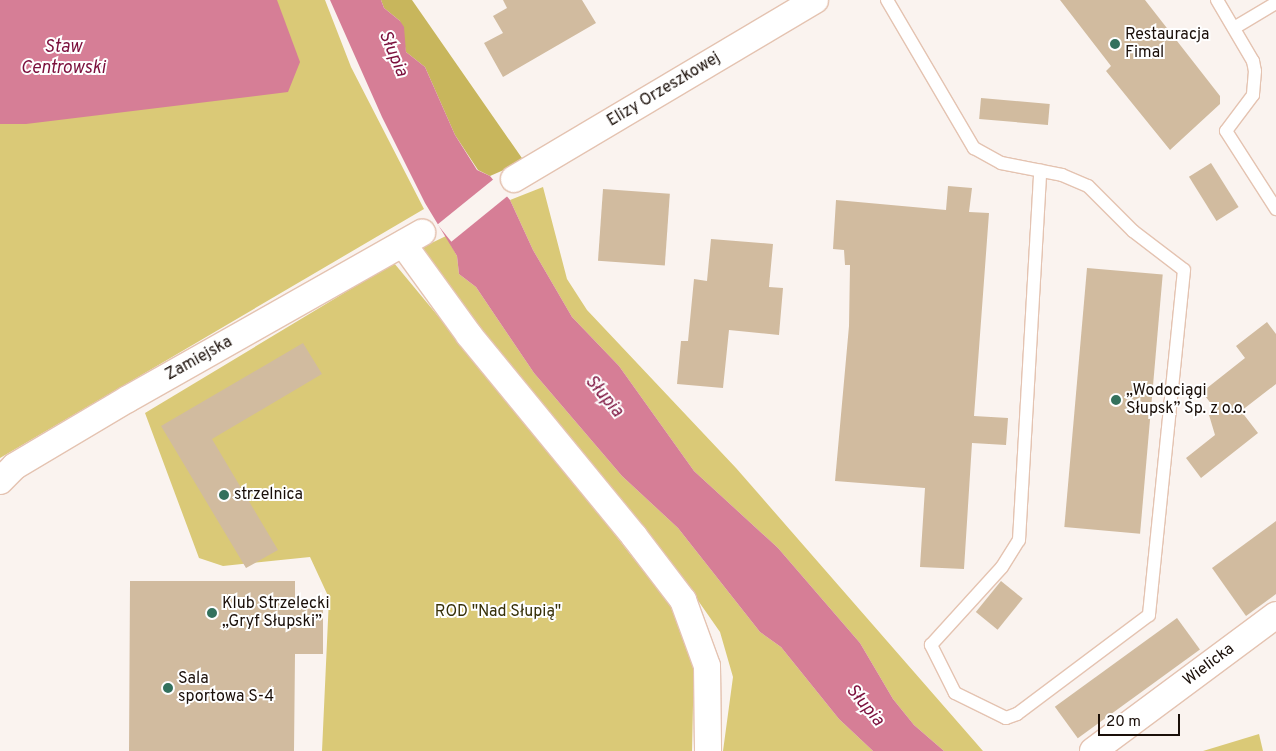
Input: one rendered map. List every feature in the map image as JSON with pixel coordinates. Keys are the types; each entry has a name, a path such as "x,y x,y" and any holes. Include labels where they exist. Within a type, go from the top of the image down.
{"street":[{"name":"Elizy Orzeszkowej","path":"514,179 815,0"},
{"name":"Zamiejska","path":"0,481 15,466 128,399 412,239 470,335 628,528 683,600 707,666 708,751"},
{"name":"Wielicka","path":"1093,751 1276,615"}],"lane":[{"path":"887,0 974,148 1001,163 1040,171 1076,180 1088,186 1133,231 1184,270 1149,615 1017,714 1006,718 955,693 931,646 1002,567 1019,540 1040,171"},
{"path":"1217,0 1253,61 1256,84 1248,105 1226,131 1276,209"},
{"path":"1234,28 1276,3"}],"green space":[{"path":"0,0 325,0 351,67 424,209 0,458"},
{"path":"543,187 567,279 587,310 736,468 983,751 944,751 914,725 893,699 860,643 778,548 694,471 619,366 572,317 533,250 510,200"},
{"path":"446,236 457,256 459,274 476,287 534,373 622,476 678,528 760,632 781,647 839,719 873,751 723,751 733,677 720,632 683,579 415,251"},
{"name":"ROD \"Nad Słupią\"","path":"394,263 536,434 677,614 694,658 692,751 322,751 329,598 310,557 223,566 199,558 145,413"},
{"path":"1259,734 1263,751 1203,751"}],"shaded area":[{"path":"381,0 412,0 524,161 490,176 478,170 455,135 425,67 406,52 400,21 384,8"}],"water":[{"name":"Staw Centrowski","path":"0,0 277,0 300,62 288,92 26,124 0,124"},
{"name":"Słupia","path":"330,0 381,0 384,8 400,21 404,27 406,52 425,67 455,135 477,170 490,176 510,200 533,250 572,317 619,366 694,471 778,548 860,643 893,699 914,725 944,751 873,751 839,719 781,647 760,632 678,528 622,476 534,373 476,287 459,274 457,256 425,203 382,117"}],"pier":[{"path":"495,178 509,195 451,242 437,225"}],"building":[{"path":"503,0 582,0 596,23 503,77 484,43 503,33 493,16 507,8"},
{"path":"1060,0 1145,0 1220,96 1220,104 1170,150 1106,71 1111,66"},
{"path":"981,98 1050,104 1048,125 979,119"},
{"path":"1211,163 1239,207 1217,221 1189,177"},
{"path":"948,186 972,188 969,212 989,213 974,416 1008,418 1006,445 972,443 964,569 920,567 925,488 835,481 849,326 850,265 845,265 844,250 833,249 836,200 946,210"},
{"path":"603,189 670,194 665,265 598,261"},
{"path":"711,239 773,244 769,287 783,288 779,335 729,330 723,388 677,384 681,341 688,341 694,279 707,281"},
{"path":"1087,268 1163,275 1140,534 1064,527"},
{"path":"1267,322 1276,334 1276,384 1241,411 1258,433 1201,478 1186,458 1215,435 1209,415 1216,410 1202,392 1245,358 1236,346"},
{"path":"303,343 322,374 212,439 278,550 246,568 161,426"},
{"path":"1276,521 1276,594 1246,616 1212,568"},
{"path":"130,581 295,581 295,601 323,602 323,654 295,654 294,751 129,751"},
{"path":"1001,581 1023,599 998,630 976,612"},
{"path":"1177,618 1200,650 1078,738 1055,707"}],"place":[{"name":"Restauracja Fimal","path":"1115,44"},
{"name":"„Wodociągi Słupsk” Sp. z o.o.","path":"1116,400"},
{"name":"strzelnica","path":"224,495"},
{"name":"Klub Strzelecki „Gryf Słupski”","path":"212,613"},
{"name":"Sala sportowa S-4","path":"168,688"}]}
